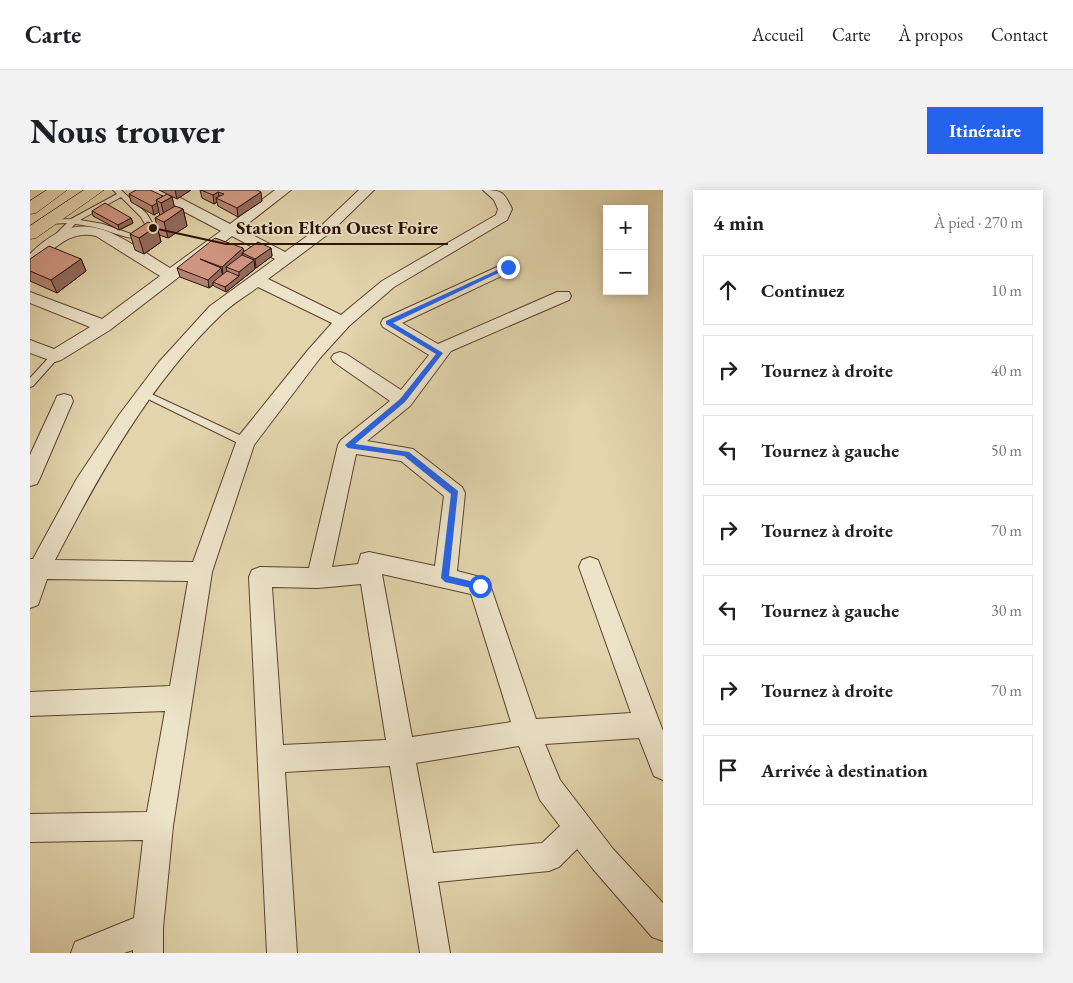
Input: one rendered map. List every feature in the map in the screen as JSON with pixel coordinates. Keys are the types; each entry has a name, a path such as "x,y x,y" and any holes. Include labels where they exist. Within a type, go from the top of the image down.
{"highway":[{"path":"30,197 40,190"},
{"path":"30,209 58,190"},
{"path":"30,222 78,190"},
{"path":"30,234 54,230 96,190"}],"street":[{"path":"154,190 286,258"},
{"path":"30,346 55,356 104,326 284,190"},
{"path":"30,598 34,569 126,420 166,366 216,310 326,229 367,190"},
{"path":"86,953 148,940 159,826 201,572 245,442 314,354 343,322 388,284 502,217 505,210 500,198 490,190"},
{"path":"186,206 201,195"},
{"path":"30,263 50,242 54,230 81,230 96,232 170,275"},
{"path":"440,353 388,323 508,267"},
{"path":"256,280 343,322"},
{"path":"318,578 348,445 403,401 445,347 563,296"},
{"path":"30,297 104,326"},
{"path":"340,358 403,401"},
{"path":"30,478 64,401"},
{"path":"348,445 406,454 455,493 445,578"},
{"path":"435,953 369,561 480,586 527,732 550,790 603,859 663,926"},
{"path":"590,567 663,767"},
{"path":"34,569 201,572"},
{"path":"282,953 260,577 318,578 371,572"},
{"path":"30,704 180,698"},
{"path":"270,759 402,752 527,732 648,725"},
{"path":"30,828 159,826"},
{"path":"421,869 549,857 579,828"}],"lane":[{"path":"54,230 73,221 100,226 133,237 141,237 149,234 151,228 144,216 118,192 73,221 54,230"},
{"path":"30,384 55,356"},
{"path":"145,394 245,442"}],"building":[{"path":"136,190 150,190 163,196 156,200 157,203 152,206 129,194"},
{"path":"201,190 257,190 261,192 237,208 216,198 224,194 218,192 213,195"},
{"path":"167,194 172,197 161,203 156,200"},
{"path":"105,203 131,218 118,225 92,211"},
{"path":"175,206 183,209 164,222 155,218"},
{"path":"148,222 157,226 139,238 130,234"},
{"path":"215,238 243,248 222,267 200,259 221,268 208,280 177,268"},
{"path":"258,242 271,248 255,259 242,253"},
{"path":"49,246 81,259 51,280 30,271 30,259"},
{"path":"242,255 254,260 239,272 226,267"},
{"path":"227,271 239,276 225,287 213,282"}],"place":[{"name":"Station Elton Ouest Foire","path":"153,228"}],"route":[{"path":"480,586 445,578 455,493 406,454 348,445 403,401 440,353 388,323 508,267"}]}
